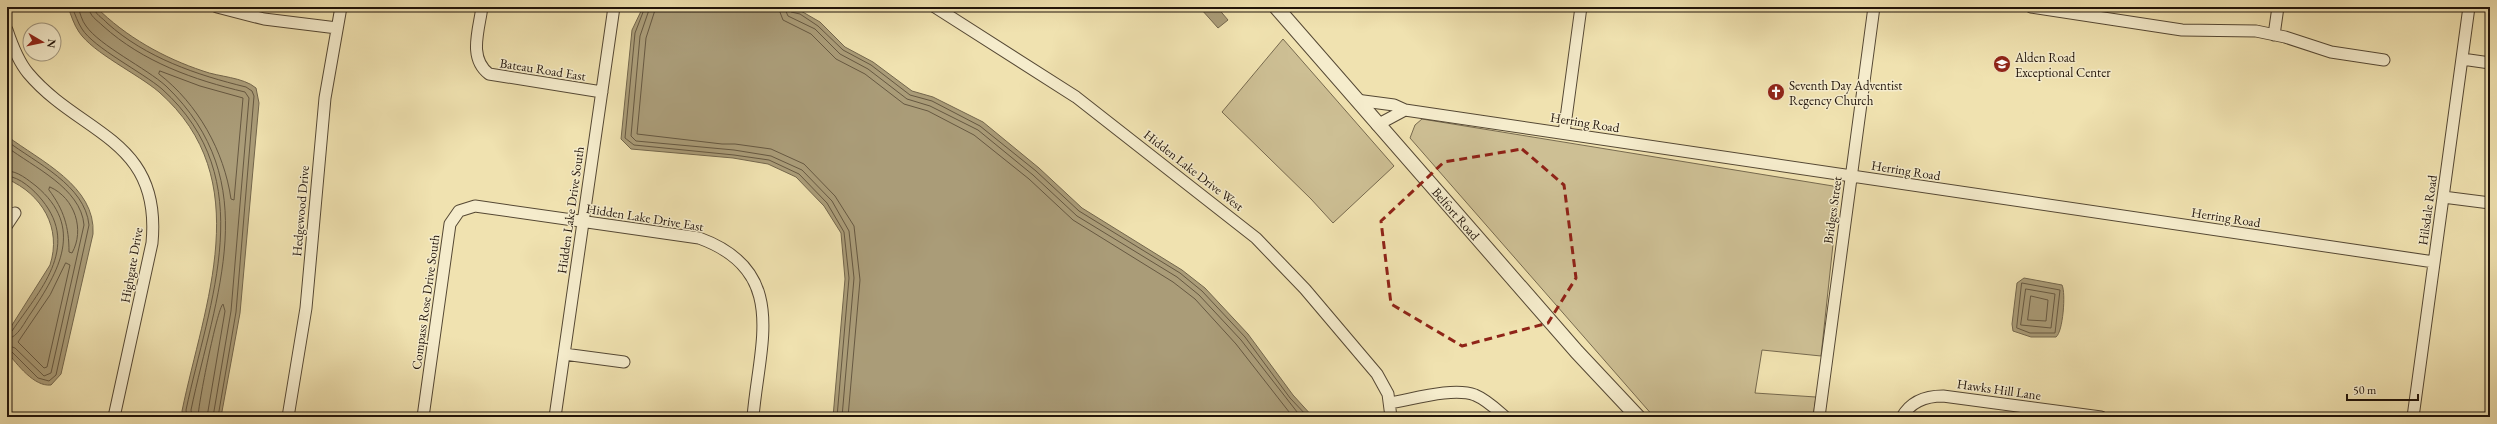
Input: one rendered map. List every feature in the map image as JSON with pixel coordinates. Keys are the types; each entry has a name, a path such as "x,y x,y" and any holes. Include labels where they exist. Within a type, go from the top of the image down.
{"street":[{"path":"217,7 264,19 337,28"},
{"name":"Hedgewood Drive","path":"288,417 306,308 322,127 341,7"},
{"name":"Bateau Road East","path":"482,7 476,54 482,68 497,76 602,92"},
{"name":"Hidden Lake Drive South","path":"555,417 614,7"},
{"name":"Hidden Lake Drive West","path":"934,7 1076,97 1256,238 1305,289 1377,374 1384,385 1390,403 1390,417"},
{"name":"Belfort Road","path":"1276,7 1609,388 1638,417"},
{"path":"1564,132 1581,7"},
{"name":"Bridges Street","path":"1819,417 1874,7"},
{"path":"2031,7 2182,30 2240,30 2274,34 2331,52 2384,60"},
{"path":"2274,34 2278,7"},
{"name":"Hilsdale Road","path":"2412,417 2469,7"},
{"name":"Highgate Drive","path":"8,36 28,72 39,84 104,133 127,155 144,181 150,199 154,228 152,243 114,417"},
{"path":"2462,59 2490,63"},
{"name":"Herring Road","path":"1356,100 1394,105 1405,110 1564,132 2434,262"},
{"path":"1377,124 1405,110"},
{"path":"2443,197 2490,203"},
{"name":"Hidden Lake Drive East","path":"475,206 699,238 712,243 738,260 757,288 765,317 753,417"},
{"name":"Compass Rose Drive South","path":"423,417 450,224 459,211 475,206"},
{"path":"7,225 15,213"},
{"path":"564,354 624,362"},
{"path":"1390,403 1455,392 1466,393 1484,400 1505,417"},
{"name":"Hawks Hill Lane","path":"1902,417 1910,401 1944,396 2032,412 2100,417"}],"highlighted area":[{"path":"1522,149 1564,185 1576,278 1548,323 1462,346 1391,304 1381,221 1444,162"}],"shaded area":[{"path":"1283,39 1394,166 1333,223 1311,199 1222,112"},
{"path":"1422,119 1833,186 1838,198 1821,356 1762,350 1755,393 1816,397 1813,417 1654,417 1410,138 1415,125"}],"water":[{"path":"68,7 96,7 120,28 160,53 188,66 251,84 256,88 259,103 240,313 221,417 183,417 182,411 202,328 216,244 216,203 207,164 189,126 159,92 94,48 79,32"},
{"path":"643,7 785,7 801,11 820,22 845,47 873,62 912,91 933,97 983,122 1039,168 1082,208 1182,270 1205,288 1248,334 1293,395 1313,417 833,417 845,279 841,233 824,206 796,177 768,164 733,158 631,149 621,139 632,30"},
{"path":"1203,7 1217,7 1228,20 1218,28 1201,9"},
{"path":"7,136 64,176 76,188 92,217 93,234 61,374 51,385 45,385 32,379 7,352 7,333 50,265 53,251 53,238 51,225 39,203 19,185 7,179"},
{"path":"2024,278 2062,285 2064,296 2063,312 2060,328 2056,337 2031,337 2013,331 2012,324 2017,283"}],"place":[{"name":"Alden Road Exceptional Center","path":"2002,64"},
{"name":"Seventh Day Adventist Regency Church","path":"1776,92"}]}
